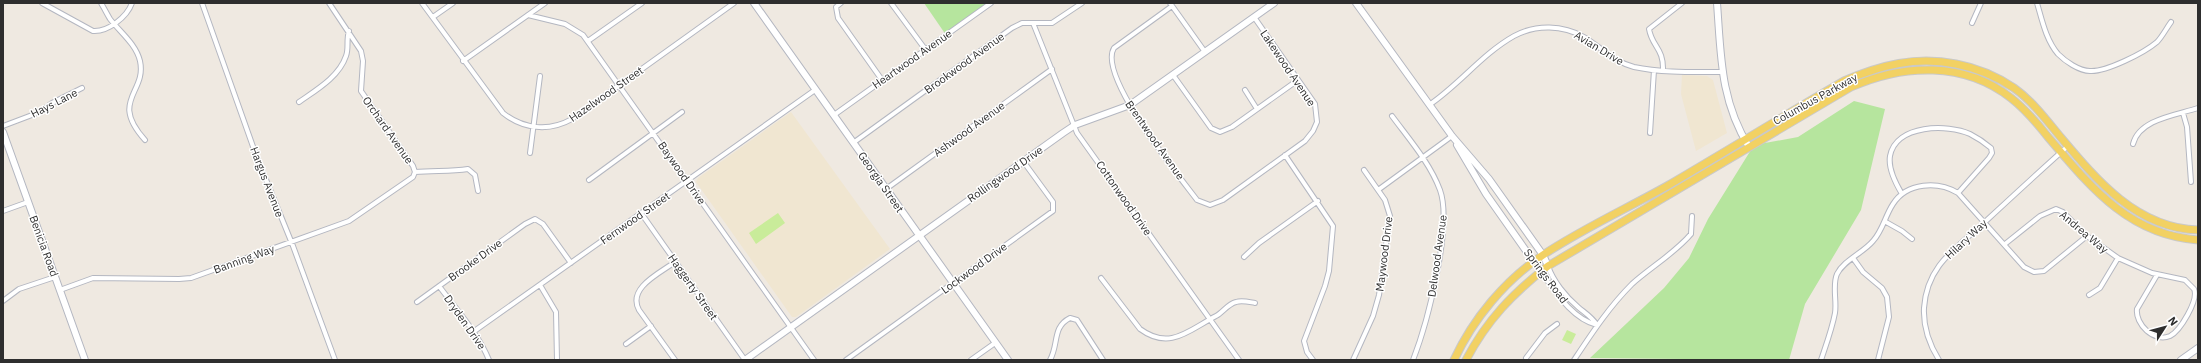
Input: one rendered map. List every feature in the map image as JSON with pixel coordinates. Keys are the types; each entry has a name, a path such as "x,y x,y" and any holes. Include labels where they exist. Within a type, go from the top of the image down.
{"main road":[{"name":"Georgia Street","path":"754,3 1008,360"},
{"name":"Rollingwood Drive","path":"745,360 1075,125 1130,105 1274,3"},
{"name":"Springs Road","path":"1356,3 1452,136 1489,179 1543,255 1548,266"},
{"path":"1717,3 1722,72 1729,104 1749,147"},
{"name":"Columbus Parkway","path":"1454,360 1463,342 1480,315 1507,286 1543,255 1668,185 1844,81 1871,69 1912,61 1943,62 1970,67 1989,73 2015,89 2044,117 2108,190 2130,207 2152,219 2198,230"},
{"name":"Columbus Parkway","path":"1466,360 1491,319 1512,296 1548,266 1851,87 1874,77 1891,73 1931,69 1960,73 1978,78 2000,90 2027,113 2100,195 2130,219 2175,235 2198,240"},
{"name":"Benicia Road","path":"3,132 85,360"},
{"name":"Springs Road","path":"1452,136 1486,194 1541,272"},
{"path":"2181,360 2198,348"}],"street":[{"path":"42,3 93,30 99,31 114,24 125,15 132,3"},
{"path":"101,3 114,24 134,49 140,62 141,74 129,99 129,106 134,126 145,140"},
{"name":"Hargus Avenue","path":"202,3 256,155 335,360"},
{"name":"Orchard Avenue","path":"329,3 358,46 363,61 361,91 413,166 415,172 413,177"},
{"name":"Hazelwood Street","path":"422,3 463,61 503,113 519,124 534,127 562,124 734,3"},
{"path":"432,17 453,3"},
{"path":"463,61 545,3"},
{"path":"588,41 642,3"},
{"path":"841,3 836,7 838,18 882,80"},
{"path":"891,3 925,50"},
{"name":"Heartwood Avenue","path":"834,115 991,3"},
{"name":"Brookwood Avenue","path":"854,143 1012,28 1022,23 1052,23 1082,3"},
{"path":"1663,71 1664,59 1660,49 1650,37 1649,29 1682,3"},
{"path":"1972,24 1981,3"},
{"path":"2037,3 2049,41 2058,53 2075,66 2089,71 2103,69 2145,50 2157,42 2171,22"},
{"path":"1171,4 1205,52"},
{"name":"Brentwood Avenue","path":"1171,4 1112,52 1111,64 1130,105 1197,200 1210,205 1223,200 1285,155"},
{"name":"Baywood Drive","path":"528,15 566,24 583,35 588,41 688,180 814,360"},
{"name":"Lakewood Avenue","path":"1254,17 1315,104 1317,122 1313,131 1305,141 1285,155"},
{"name":"Cottonwood Drive","path":"1033,23 1077,133 1240,360"},
{"name":"Avian Drive","path":"1429,105 1442,96 1504,43 1534,28 1553,28 1570,31 1633,67 1663,71 1722,72"},
{"path":"299,102 326,83 338,69 346,55 347,37 349,31"},
{"name":"Ashwood Avenue","path":"886,188 1052,69"},
{"path":"1650,133 1654,70"},
{"path":"1173,75 1211,128 1215,131 1225,131 1232,127 1298,80"},
{"path":"530,153 540,76"},
{"name":"Hays Lane","path":"3,126 40,112 52,103 82,88"},
{"name":"Fernwood Street","path":"473,332 816,90"},
{"path":"1244,90 1257,109"},
{"path":"2133,144 2135,135 2145,126 2198,108"},
{"path":"589,180 682,112"},
{"path":"2183,113 2186,127 2191,182"},
{"name":"Delwood Avenue","path":"1392,116 1436,180 1441,192 1444,216 1431,299 1421,338 1412,360"},
{"path":"1902,194 1891,168 1890,157 1892,149 1901,138 1908,134 1938,128 1971,134 1991,148 1992,153 1989,158 1958,193"},
{"path":"1378,190 1452,136"},
{"name":"Hilary Way","path":"1939,360 1930,345 1925,326 1927,287 1932,274 1941,262 2068,146"},
{"path":"1285,155 1331,222 1334,235 1326,286 1304,341 1307,352 1313,360"},
{"name":"Lockwood Drive","path":"846,360 1053,211 1053,202 1023,161"},
{"name":"Orchard Avenue","path":"415,172 428,169 458,172 468,169 475,175 478,191"},
{"name":"Maywood Drive","path":"1353,360 1373,316 1382,280 1390,216 1385,200 1364,170"},
{"name":"Banning Way","path":"60,290 93,278 191,278 349,221 413,177"},
{"path":"1821,360 1835,313 1836,275 1843,266 1872,243 1886,222 1892,205 1902,194 1913,188 1929,184 1944,186 1958,193 2024,267 2032,272 2040,272 2050,267 2087,236"},
{"path":"1244,257 1259,243 1318,201"},
{"path":"3,211 28,202"},
{"name":"Andrea Way","path":"2005,244 2040,216 2056,209 2063,212 2087,236 2118,258 2158,275 2185,280 2192,285 2196,292 2194,302 2179,326 2170,336 2158,336 2142,327 2136,315 2137,309 2158,275"},
{"name":"Haggerty Street","path":"641,213 745,360"},
{"path":"1574,360 1597,325 1632,284 1691,234 1692,216"},
{"name":"Brooke Drive","path":"417,302 525,224 535,219 543,224 571,263"},
{"path":"1886,222 1902,231 1912,239"},
{"path":"1853,258 1863,272 1882,288 1887,297 1889,317 1878,360"},
{"path":"2088,295 2100,288 2118,258"},
{"path":"675,262 641,287 636,296 637,306 675,360"},
{"name":"Springs Road","path":"1548,266 1551,276 1567,296 1593,319 1597,325"},
{"name":"Springs Road","path":"1541,272 1566,304 1590,323 1597,325"},
{"path":"3,301 19,289 55,277"},
{"path":"1101,278 1140,329 1154,337 1171,339 1188,332 1236,302 1255,303"},
{"path":"540,285 556,312 557,360"},
{"name":"Dryden Drive","path":"439,286 473,332 489,360"},
{"path":"1050,360 1056,331 1063,322 1070,318 1077,320 1103,360"},
{"path":"1527,359 1544,333 1557,324"},
{"path":"626,344 651,326"},
{"path":"971,360 996,343"}],"shaded area":[{"path":"1682,75 1707,76 1713,80 1727,133 1696,151 1681,94"},
{"path":"791,112 890,249 796,317 792,317 696,182 698,178"}],"green space":[{"path":"924,3 991,3 946,35"},
{"path":"1854,101 1885,109 1861,210 1805,304 1789,360 1590,358 1664,288 1689,258 1708,219 1754,145 1798,137"},
{"path":"778,213 785,223 756,244 749,233"},
{"path":"1567,330 1576,334 1571,344 1562,340"}]}
